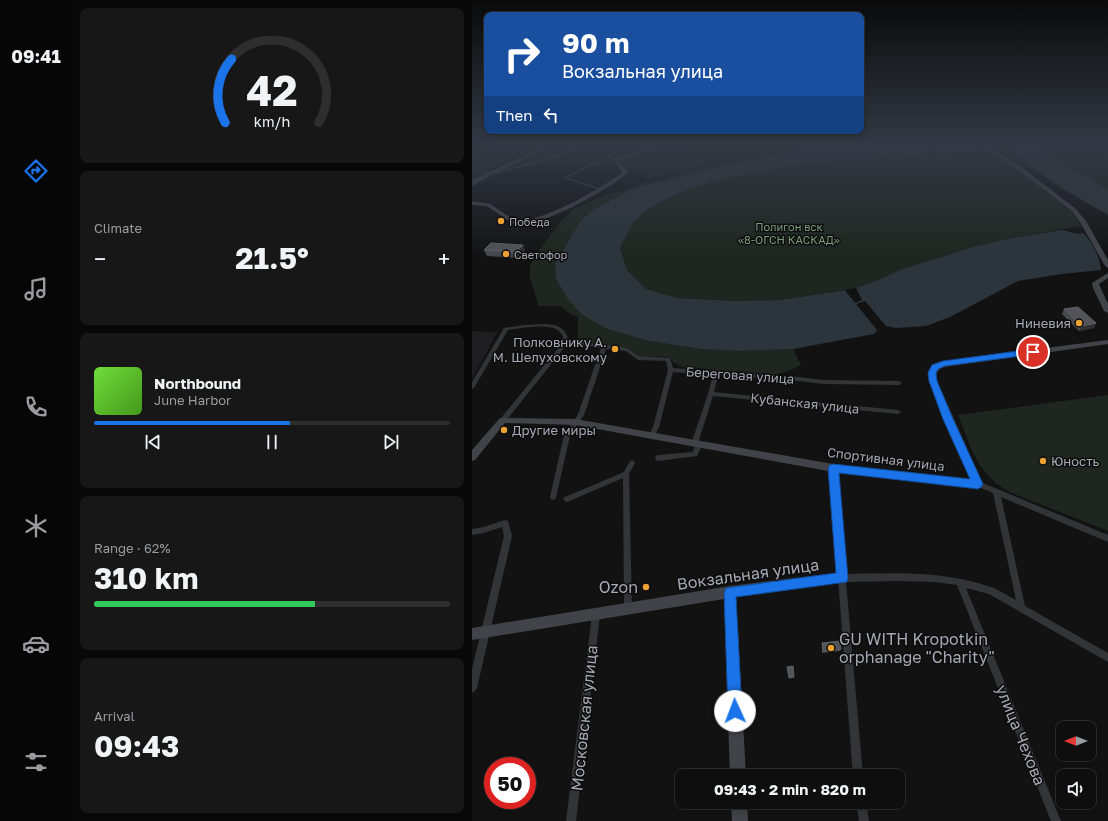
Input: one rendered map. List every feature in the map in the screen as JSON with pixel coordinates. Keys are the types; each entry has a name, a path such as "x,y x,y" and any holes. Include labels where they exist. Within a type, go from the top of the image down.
{"main road":[{"path":"473,204 488,205 512,222 524,225 565,207 610,182"},
{"path":"1038,182 1074,210 1083,221 1108,266"},
{"path":"1108,275 1095,283 1108,311"},
{"path":"978,484 948,419 933,381 932,373 935,367 943,364 1108,342"},
{"path":"472,457 503,420"},
{"name":"Спортивная улица","path":"503,420 575,422 833,468 978,484"},
{"path":"833,468 842,578"},
{"name":"Вокзальная улица","path":"472,634 730,592 842,578"},
{"path":"730,592 738,769"},
{"path":"739,809 740,821"}],"street":[{"path":"578,182 599,189"},
{"path":"472,387 506,329 531,326 556,327 563,332 567,341 503,420"},
{"name":"Береговая улица","path":"567,341 604,348 627,350 638,358 668,359 672,370 716,372 823,382 899,383"},
{"path":"553,497 567,435 581,415 604,348"},
{"path":"652,435 656,427 672,370"},
{"path":"658,458 695,454 716,372"},
{"name":"Кубанская улица","path":"711,394 898,412"},
{"path":"628,609 626,474 632,463"},
{"path":"567,499 626,474"},
{"name":"Спортивная улица","path":"978,484 1108,539"},
{"path":"996,491 1021,607"},
{"path":"472,532 505,523 508,536 472,688"},
{"path":"842,578 857,769"},
{"name":"Вокзальная улица","path":"842,578 935,578 960,582 991,591 1108,658"},
{"name":"улица Чехова","path":"960,582 1056,821"},
{"name":"Московская улица","path":"571,821 576,794 596,615"},
{"path":"862,809 864,821"}],"shaded area":[{"path":"657,182 710,182 677,194 646,210 633,223 620,248 627,270 646,289 678,298 737,301 780,300 845,290 855,303 862,300 856,288 902,269 976,246 1012,238 1063,230 1077,234 1083,233 1095,250 1101,270 1018,281 950,317 926,326 896,328 886,326 865,301 856,304 877,330 874,334 793,349 738,351 701,349 649,341 607,329 581,314 568,299 556,279 555,263 581,220 594,209 637,187"},
{"path":"1053,182 1096,182 1108,189 1108,215"},
{"path":"472,331 498,332 492,339 494,339 472,379"}],"green space":[{"path":"644,182 657,182 637,187 594,209 581,220 555,263 607,329 649,341 701,349 738,351 793,349 801,365 789,371 774,375 682,367 673,362 669,357 640,356 627,348 616,348 578,340 578,317 572,315 560,306 539,306 530,278 530,265 534,257 560,222 575,208 610,193 620,192"},
{"name":"Полигон вск «8-ОГСН КАСКАД»","path":"710,182 1034,182 1073,212 1082,226 976,246 902,269 856,288 780,300 737,301 678,298 646,289 627,270 620,248 633,223 646,210 677,194"},
{"path":"1096,182 1108,182 1108,189"},
{"name":"Юность","path":"1108,395 1108,531 1009,492 996,483 987,475 977,460 958,415"}],"building":[{"path":"491,243 523,245 516,252 484,250"},
{"path":"1078,307 1096,323 1082,326 1064,309"},
{"name":"GU WITH Kropotkin orphanage \"Charity\"","path":"840,641 841,649 823,651 822,643"},
{"path":"793,666 794,677 789,678 787,667"}],"place":[{"name":"Победа","path":"501,221"},
{"name":"Светофор","path":"506,254"},
{"name":"Ниневия","path":"1079,323"},
{"name":"Полковнику А. М. Шелуховскому","path":"615,349"},
{"name":"Другие миры","path":"504,430"},
{"name":"Юность","path":"1043,461"},
{"name":"Ozon","path":"646,587"},
{"name":"GU WITH Kropotkin orphanage \"Charity\"","path":"831,648"}],"route":[{"path":"735,711 730,592 842,578 833,468 978,484 948,419 933,381 932,373 935,367 943,364 1033,352"}]}
